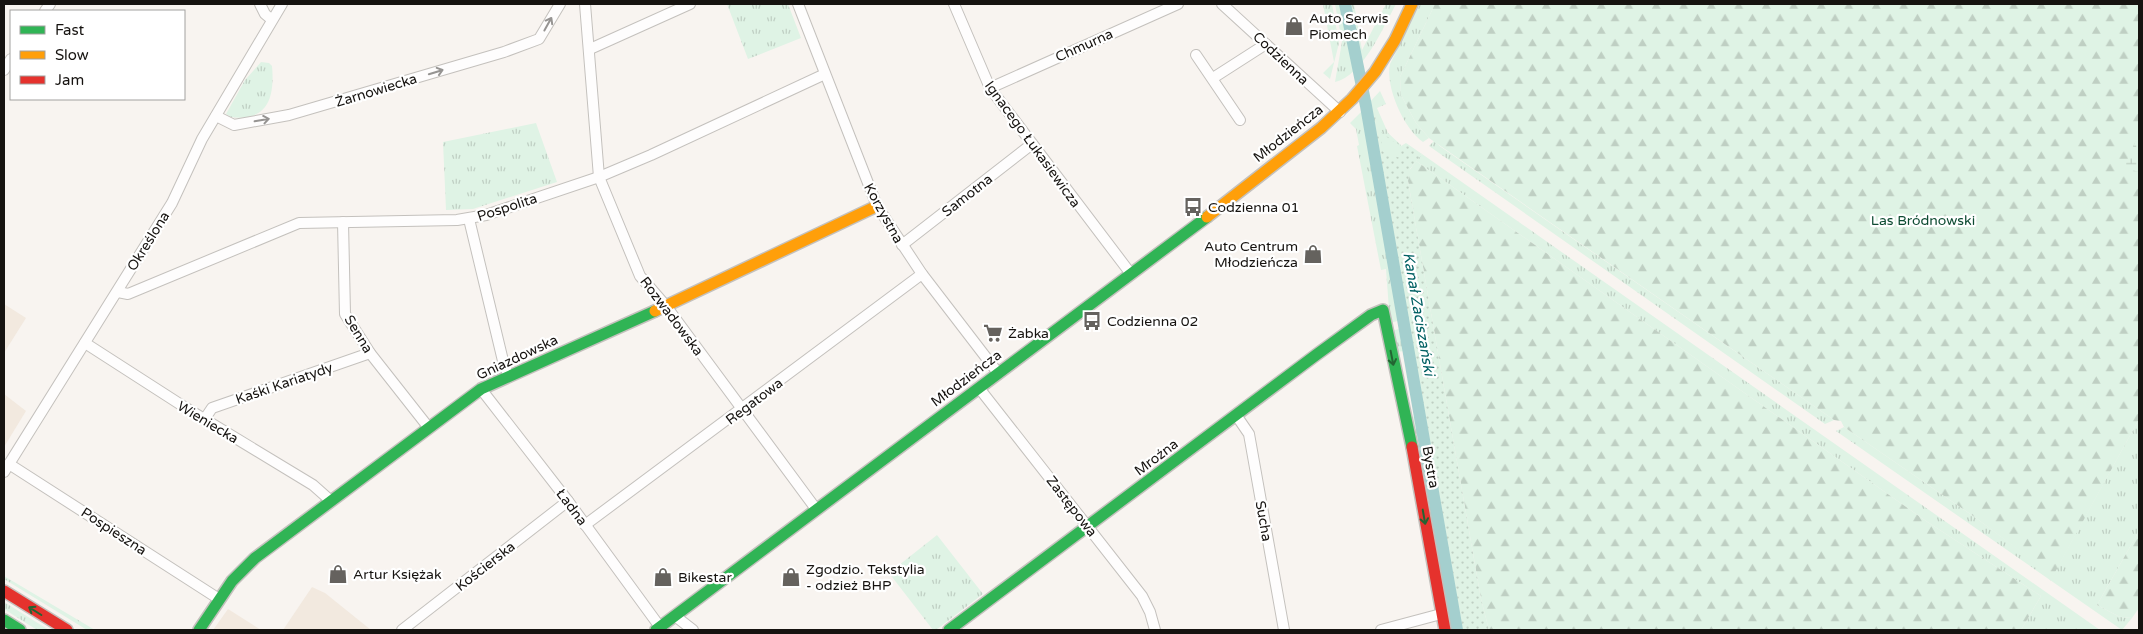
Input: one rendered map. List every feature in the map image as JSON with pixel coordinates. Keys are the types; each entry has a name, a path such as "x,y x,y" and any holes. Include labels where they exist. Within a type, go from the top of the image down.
{"street":[{"path":"260,4 265,14 271,19"},
{"name":"Określona","path":"6,468 172,203 216,116 271,19 282,4"},
{"name":"Żarnowiecka","path":"216,116 234,125 289,115 535,42 542,35 560,4"},
{"name":"Rozwadowska","path":"585,4 600,176 640,276 666,306 816,509"},
{"path":"590,50 690,4"},
{"name":"Korzystna","path":"798,4 877,206 922,274 998,373"},
{"name":"Ignacego Łukasiewicza","path":"954,4 990,88 1131,274"},
{"name":"Chmurna","path":"990,88 1178,4"},
{"name":"Codzienna","path":"1222,4 1340,112"},
{"name":"Młodzieńcza","path":"658,629 1224,205 1340,112 1367,82 1390,48 1412,4"},
{"path":"1213,78 1266,44"},
{"path":"1196,55 1240,120"},
{"name":"Pospolita","path":"118,292 128,294 292,225 469,219 600,176 651,155 825,74"},
{"name":"Samotna","path":"902,245 1032,144"},
{"name":"Gniazdowska","path":"199,630 233,580 255,558 481,389 666,306 877,206"},
{"path":"469,219 508,376"},
{"name":"Senna","path":"343,222 345,314 370,353 429,428"},
{"name":"Regatowa","path":"586,525 922,274"},
{"name":"Mroźna","path":"949,630 1371,315 1383,310"},
{"name":"Bystra","path":"1383,310 1394,369 1404,403 1445,630"},
{"name":"Wieniecka","path":"85,343 204,420 313,485 331,501"},
{"name":"Kaśki Kariatydy","path":"204,420 212,408 370,353"},
{"name":"Zastępowa","path":"978,388 1089,526 1146,602 1155,630"},
{"name":"Ładna","path":"481,389 586,525 658,629"},
{"name":"Sucha","path":"1236,415 1249,434 1284,630"},
{"name":"Pospieszna","path":"6,468 219,599"},
{"name":"Kościerska","path":"402,630 568,501"},
{"path":"4,591 67,630"},
{"path":"1381,630 1441,614"},
{"path":"675,616 693,630"},
{"path":"4,620 20,630"}],"shaded area":[{"path":"4,304 26,318 4,353"},
{"path":"4,394 26,411 4,447"},
{"path":"312,587 325,593 371,630 283,630"},
{"path":"228,609 261,630 213,630"}],"green space":[{"path":"727,4 788,4 801,38 748,59"},
{"path":"1323,4 1332,4 1339,43 1330,79 1323,73 1334,62"},
{"path":"1335,4 1354,4 1362,50 1386,4 1396,4 1379,37 1363,61 1345,78 1335,82 1342,42"},
{"path":"1420,4 1435,4 1400,77 1401,95 1416,123 1429,138 1423,142 1409,128 1403,118 1393,95 1389,73 1390,64"},
{"name":"Las Bródnowski","path":"1435,4 2139,4 2139,419 2053,576 1976,518 1844,427 1841,421 1834,420 1429,138 1416,123 1401,95 1400,77"},
{"path":"261,62 269,63 272,66 272,88 266,105 253,116 243,118 231,117 226,114 245,80"},
{"path":"1380,91 1386,104 1377,108 1388,133 1401,145 1405,320 1368,104"},
{"path":"1365,108 1401,320 1390,323 1386,269 1381,270 1357,146 1359,145 1356,129 1350,123"},
{"path":"536,123 557,182 473,209 446,210 443,142"},
{"path":"1372,126 1401,146 1406,143 1422,154 1410,169 1408,181 1481,599 1489,630 1459,630"},
{"path":"1380,132 1401,147 1400,158 1383,152"},
{"path":"2139,133 2139,172 2124,168"},
{"path":"1434,141 1834,420 1825,424 1429,146"},
{"path":"1422,154 2100,630 2021,630 2041,596 1926,521 1416,161"},
{"path":"1416,161 1926,521 2041,596 2021,630 1489,630 1481,599 1408,181 1409,171"},
{"path":"1403,328 1455,630 1450,630 1411,417 1417,416 1405,351 1395,352 1391,331"},
{"path":"2139,419 2139,531 2097,605 2120,617 2132,618 2122,630 1836,431 1844,427 1976,518 2053,575"},
{"path":"2139,531 2139,608 2132,618 2120,617 2097,605"},
{"path":"937,535 983,594 936,630 933,630 889,573"},
{"path":"4,576 95,630 87,630 4,579"},
{"path":"4,602 49,630 37,630 4,609"}],"waterway":[{"name":"Kanał Zaciszański","path":"1345,4 1366,106 1457,630"}],"traffic: fast":[{"path":"656,630 1207,217"},
{"path":"949,630 1316,355 1371,315 1383,310 1412,447"},
{"path":"199,630 232,581 255,558 481,389 655,311"},
{"path":"4,620 20,630"}],"traffic: slow":[{"path":"1207,217 1321,128 1352,99 1375,72 1395,40 1412,4"},
{"path":"655,311 877,206"}],"traffic: jam":[{"path":"1412,447 1445,630"},
{"path":"4,591 67,630"}],"place":[{"name":"Auto Serwis Piomech","path":"1294,26"},
{"name":"Codzienna 01","path":"1193,207"},
{"name":"Auto Centrum Młodzieńcza","path":"1313,254"},
{"name":"Codzienna 02","path":"1092,321"},
{"name":"Żabka","path":"993,333"},
{"name":"Artur Księżak","path":"338,574"},
{"name":"Bikestar","path":"663,577"},
{"name":"Zgodzio. Tekstylia - odzież BHP","path":"791,577"}]}
